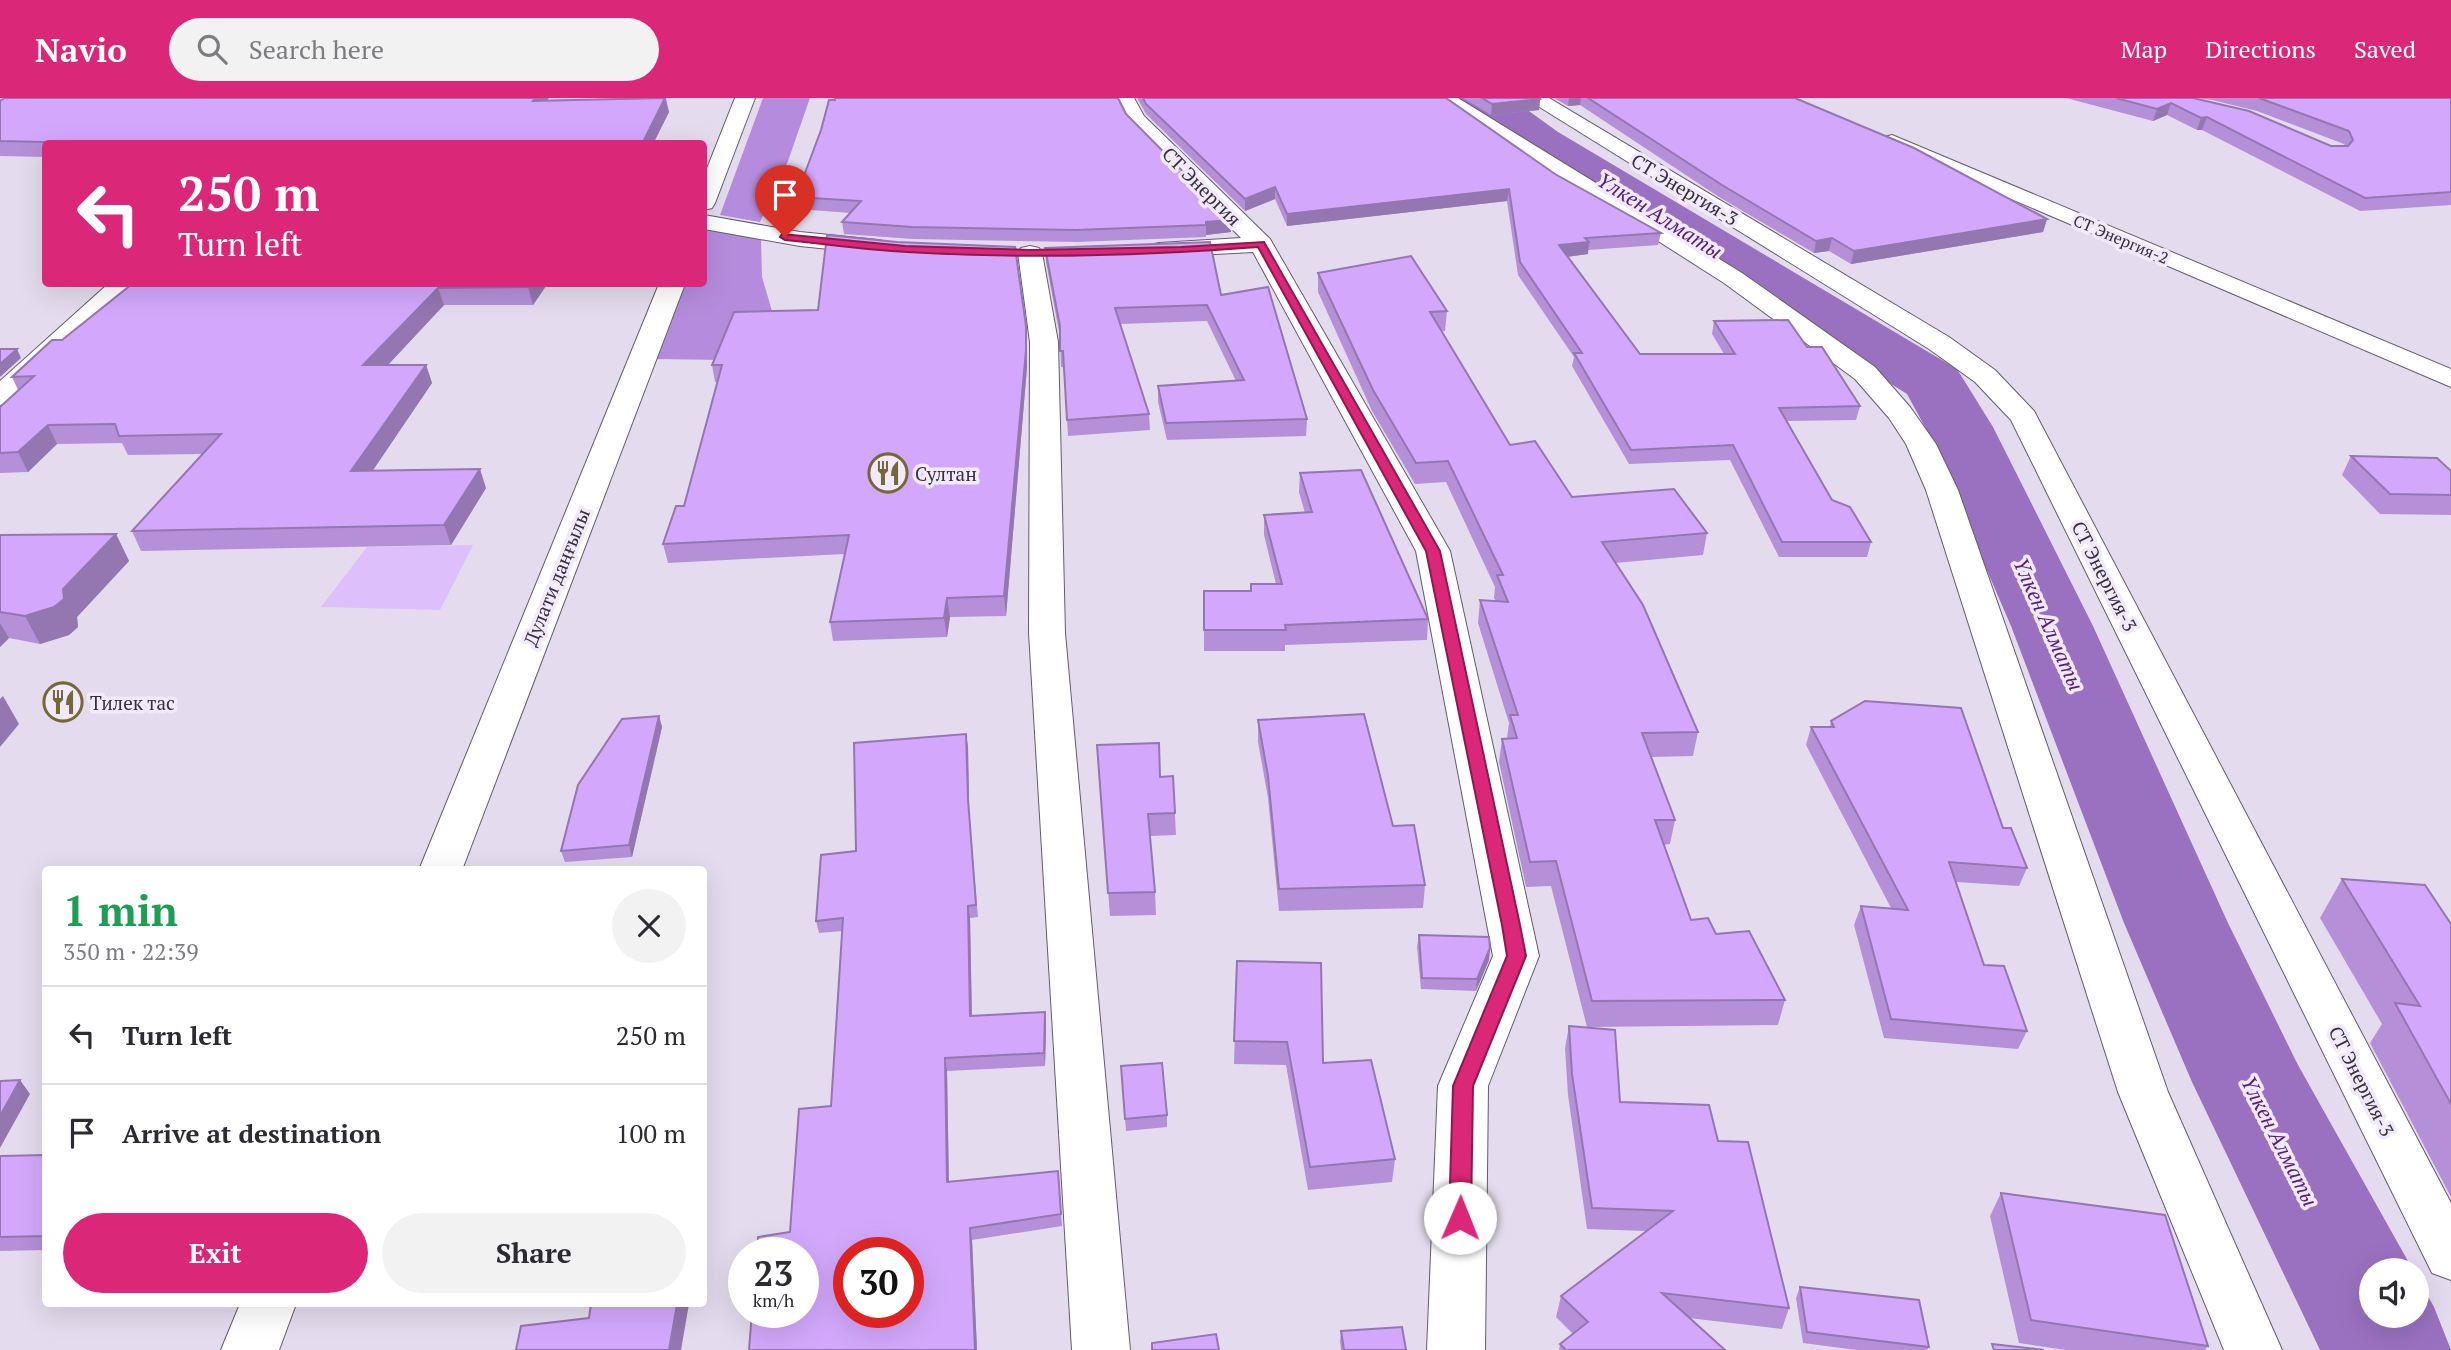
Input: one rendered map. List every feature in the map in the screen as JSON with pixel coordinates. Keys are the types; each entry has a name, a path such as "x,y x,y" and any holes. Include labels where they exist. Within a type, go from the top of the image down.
{"street":[{"path":"707,195 745,98"},
{"name":"СТ Энергия","path":"1124,98 1135,119 1261,244 1433,551 1516,956 1463,1086 1457,1350"},
{"path":"1444,98 1733,278 1865,373 1900,413 1921,444 1942,490 2143,1092 2253,1350"},
{"name":"СТ Энергия-3","path":"1535,98 1938,343 1985,376 2024,416 2451,1256"},
{"name":"СТ Энергия-2","path":"1866,130 2451,379"},
{"path":"707,223 800,239 905,249"},
{"path":"1141,250 1261,244"},
{"path":"1027,252 1044,342 1047,633 1101,1350"},
{"path":"0,396 119,287"},
{"name":"Дулати даңғылы","path":"442,866 671,287"},
{"path":"250,1350 267,1307"}],"shaded area":[{"path":"763,98 810,98 788,161 760,222 720,215"},
{"path":"707,229 761,238 762,277 777,328 725,360 651,359 683,287 707,287"},
{"path":"473,545 440,610 321,607 367,547"}],"building":[{"path":"5,98 535,98 533,101 665,98 644,140 0,141 0,101"},
{"path":"1118,98 1126,114 1231,220 1206,222 1206,225 1076,230 912,227 842,222 861,201 796,197 829,100"},
{"path":"1143,98 1446,98 1555,174 1661,233 1585,238 1589,242 1559,245 1640,354 1735,354 1714,321 1788,320 1807,347 1822,347 1860,406 1779,408 1832,500 1850,507 1871,542 1782,542 1733,445 1631,450 1574,353 1582,353 1520,262 1509,189 1287,214 1275,187 1245,199 1146,104"},
{"path":"1482,98 1539,98 1540,99 1492,104"},
{"path":"1588,98 1795,98 1914,148 2047,219 1854,251 1832,238 1816,241 1722,185"},
{"path":"2116,98 2193,98 2249,111 2331,146 2348,146 2353,140 2349,131 2259,98 2451,98 2451,192 2365,198 2207,117 2201,118 2171,103 2157,109"},
{"path":"827,235 897,242 1015,247 1026,326 1026,350 1004,596 947,598 944,618 830,622 849,535 663,544 676,506 684,506 722,365 712,365 734,312 818,310"},
{"path":"1210,242 1221,295 1268,287 1307,419 1166,423 1158,386 1244,380 1207,305 1115,308 1149,414 1067,420 1060,326 1045,248"},
{"path":"1411,256 1447,311 1430,312 1510,445 1535,441 1572,497 1674,489 1707,533 1602,542 1643,605 1698,732 1642,733 1675,820 1655,820 1691,920 1708,918 1716,934 1749,931 1785,1000 1592,1001 1556,861 1530,862 1502,739 1517,738 1510,715 1518,715 1480,600 1508,602 1497,575 1503,575 1448,461 1416,463 1373,390 1318,273"},
{"path":"128,287 528,287 438,288 363,365 426,365 351,471 480,469 444,525 132,531 221,434 119,436 115,424 48,425 18,452 0,453 0,407 34,376 12,377 52,340 62,340"},
{"path":"0,349 17,349 0,364"},
{"path":"2351,456 2437,458 2451,471 2451,495 2390,494"},
{"path":"1361,470 1428,619 1285,625 1286,630 1204,630 1204,591 1251,591 1251,584 1282,584 1264,515 1312,512 1300,473"},
{"path":"116,534 63,589 64,599 54,607 25,616 0,612 0,535"},
{"path":"1865,701 1961,708 2003,828 2011,828 2027,868 1949,862 1984,965 2004,966 2027,1031 1891,1019 1861,906 1908,910 1811,727 1834,727 1831,721"},
{"path":"1364,714 1393,826 1414,825 1425,885 1279,889 1268,776 1258,720"},
{"path":"659,716 629,845 561,851 578,785 622,719"},
{"path":"966,734 976,905 968,906 970,1016 1045,1012 1044,1053 945,1058 947,1182 1058,1171 1061,1214 970,1228 975,1350 749,1350 751,1328 819,1328 819,1237 758,1237 790,1232 799,1109 831,1106 843,918 816,921 821,855 856,851 854,743"},
{"path":"1159,743 1160,777 1173,776 1175,813 1148,814 1155,892 1108,893 1097,745"},
{"path":"2342,879 2425,885 2451,924 2451,1104 2395,1003 2420,1006"},
{"path":"1419,935 1489,937 1490,948 1477,979 1422,978"},
{"path":"1237,961 1321,963 1323,1063 1371,1060 1395,1159 1310,1167 1287,1042 1234,1041"},
{"path":"1569,1026 1615,1030 1620,1102 1709,1105 1718,1141 1748,1142 1789,1308 1662,1293 1725,1350 1566,1350 1560,1344 1588,1322 1561,1296 1673,1211 1592,1208 1572,1074"},
{"path":"1162,1063 1167,1115 1125,1119 1121,1066"},
{"path":"20,1080 0,1116 0,1081"},
{"path":"42,1155 42,1236 0,1237 0,1156"},
{"path":"2001,1193 2165,1215 2208,1346 2031,1320"},
{"path":"1800,1287 1919,1300 1929,1347 1807,1332"},
{"path":"591,1307 676,1307 669,1350 516,1350 521,1326 589,1318"},
{"path":"1402,1327 1406,1350 1344,1350 1341,1331"},
{"path":"1216,1334 1219,1350 1152,1350 1152,1343"},
{"path":"1992,1344 2044,1350 1994,1350"}],"waterway":[{"name":"Үлкен Алматы","path":"1481,98 1541,142 1934,383 1959,427 2052,626 2176,923 2249,1082 2387,1350"}],"place":[{"name":"Султан","path":"888,473"},
{"name":"Тилек тас","path":"63,702"}],"route":[{"path":"785,237 905,249 1030,253 1181,250 1261,244 1433,551 1511,925 1516,956 1463,1086 1460,1218"}]}
